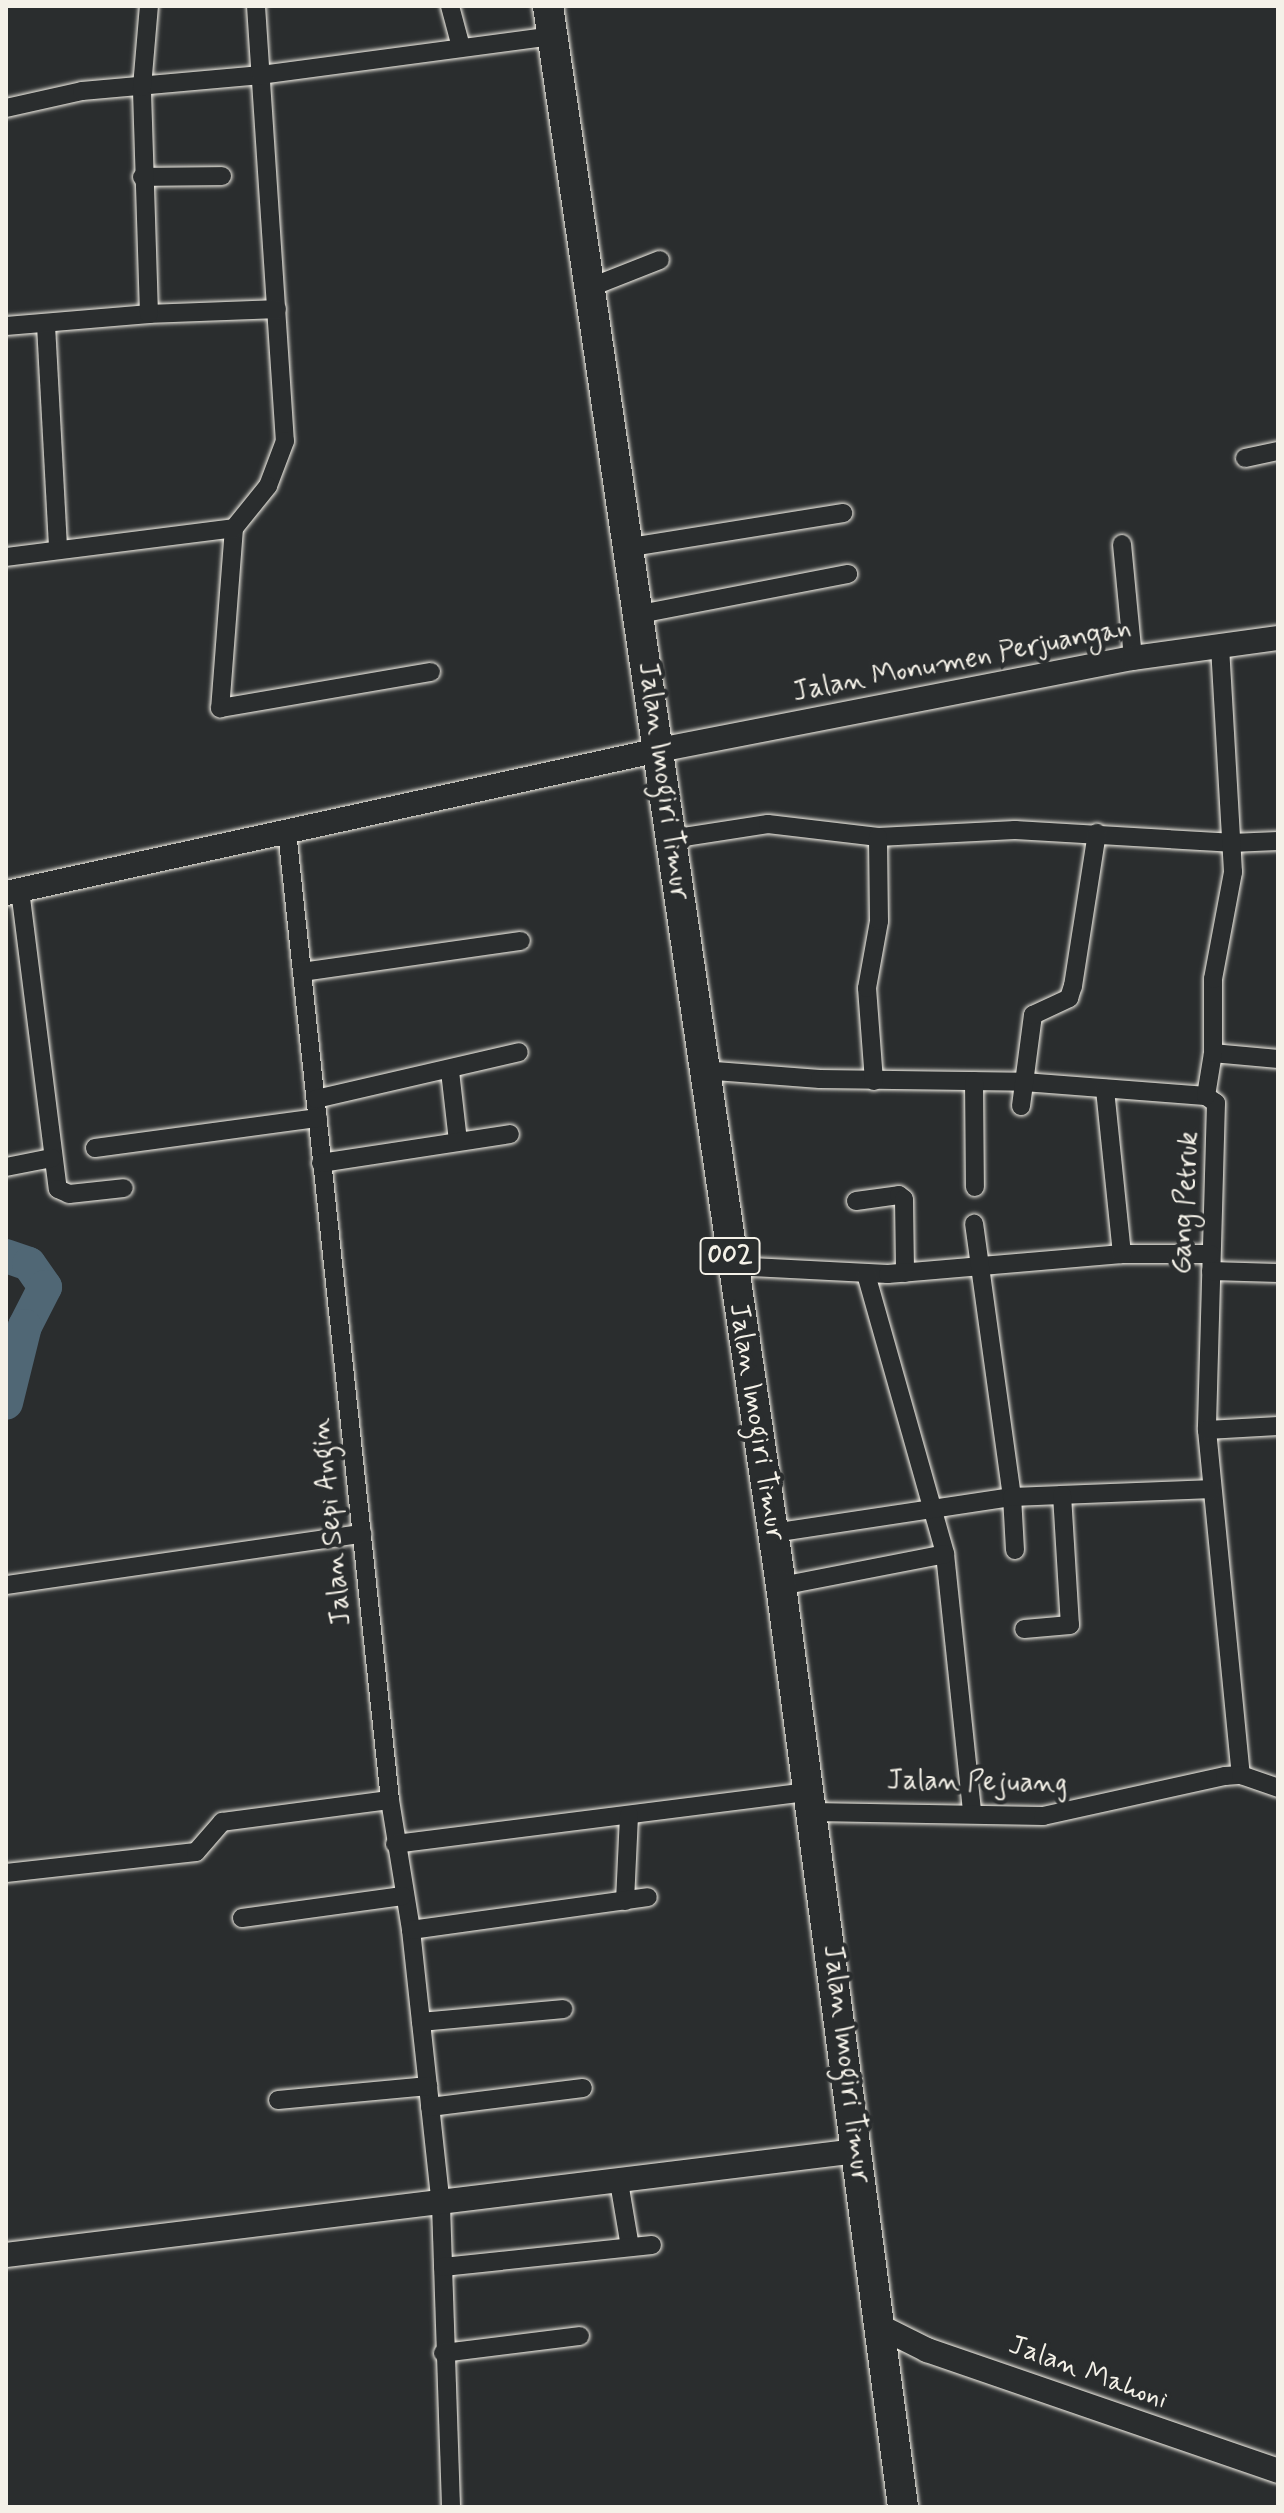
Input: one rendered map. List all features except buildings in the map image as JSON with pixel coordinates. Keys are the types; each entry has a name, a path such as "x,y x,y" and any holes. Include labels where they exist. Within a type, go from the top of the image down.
{"main road":[{"name":"Jalan Imogiri Timur","path":"548,6 631,547 702,1070 781,1586 903,2507"}],"street":[{"path":"149,6 142,87 142,177 149,314"},
{"path":"256,6 285,441 268,486 234,528 222,710 431,672"},
{"path":"450,6 461,47"},
{"path":"6,108 59,95 261,75 552,36"},
{"path":"142,177 222,176"},
{"path":"591,287 660,260"},
{"path":"6,326 149,314 277,309"},
{"path":"46,325 58,549"},
{"path":"1245,458 1278,451"},
{"path":"631,547 843,513"},
{"path":"6,557 234,528"},
{"path":"1122,544 1133,658"},
{"path":"640,614 848,574"},
{"name":"Jalan Monumen Perjuangan","path":"13,892 659,750 1133,658 1278,638"},
{"path":"1206,1096 1213,1053 1213,979 1233,872 1220,645"},
{"path":"671,839 768,824 878,837 1015,830 1231,843 1278,841"},
{"name":"Jalan Sepi Angin","path":"287,831 390,1800 402,1896 411,1930 441,2205 443,2353 451,2507"},
{"path":"1021,1106 1033,1015 1069,998 1073,986 1097,833"},
{"path":"874,1081 867,988 879,921 878,837"},
{"path":"13,892 52,1158 63,1193 124,1188"},
{"path":"302,972 521,941"},
{"path":"95,1148 317,1108 519,1052"},
{"path":"1213,1053 1278,1059"},
{"name":"Gang Petruk","path":"702,1070 874,1081 1024,1082 1206,1096 1218,1109 1207,1430 1241,1775"},
{"path":"450,1071 458,1141"},
{"path":"974,1081 975,1187"},
{"path":"1105,1089 1122,1254"},
{"path":"321,1163 510,1134"},
{"path":"6,1167 52,1158"},
{"path":"856,1201 899,1195 904,1199 905,1273"},
{"path":"974,1224 1012,1497 1015,1550"},
{"path":"732,1266 866,1274 905,1273 1122,1254 1278,1273"},
{"path":"866,1274 945,1554 972,1812"},
{"path":"1207,1430 1278,1426"},
{"path":"773,1533 1012,1497 1211,1489"},
{"path":"1024,1629 1070,1625 1062,1495"},
{"path":"6,1585 88,1568 362,1534"},
{"path":"781,1586 945,1554"},
{"name":"Jalan Pejuang","path":"395,1844 629,1815 811,1802 972,1812 1069,1814 1162,1788 1241,1775 1278,1788"},
{"path":"6,1873 196,1852 214,1826 222,1822 390,1800"},
{"path":"625,1901 629,1815"},
{"path":"242,1918 402,1896"},
{"path":"411,1930 648,1897"},
{"path":"421,2022 563,2009"},
{"path":"278,2100 428,2086"},
{"path":"430,2107 583,2088"},
{"path":"6,2255 441,2205 857,2151"},
{"path":"619,2182 630,2247"},
{"path":"443,2267 652,2245"},
{"name":"Jalan Mahoni","path":"879,2326 927,2350 1278,2471"},
{"path":"443,2353 580,2336"}],"waterway":[{"path":"6,1256 29,1264 45,1287 25,1326 6,1403"}]}
